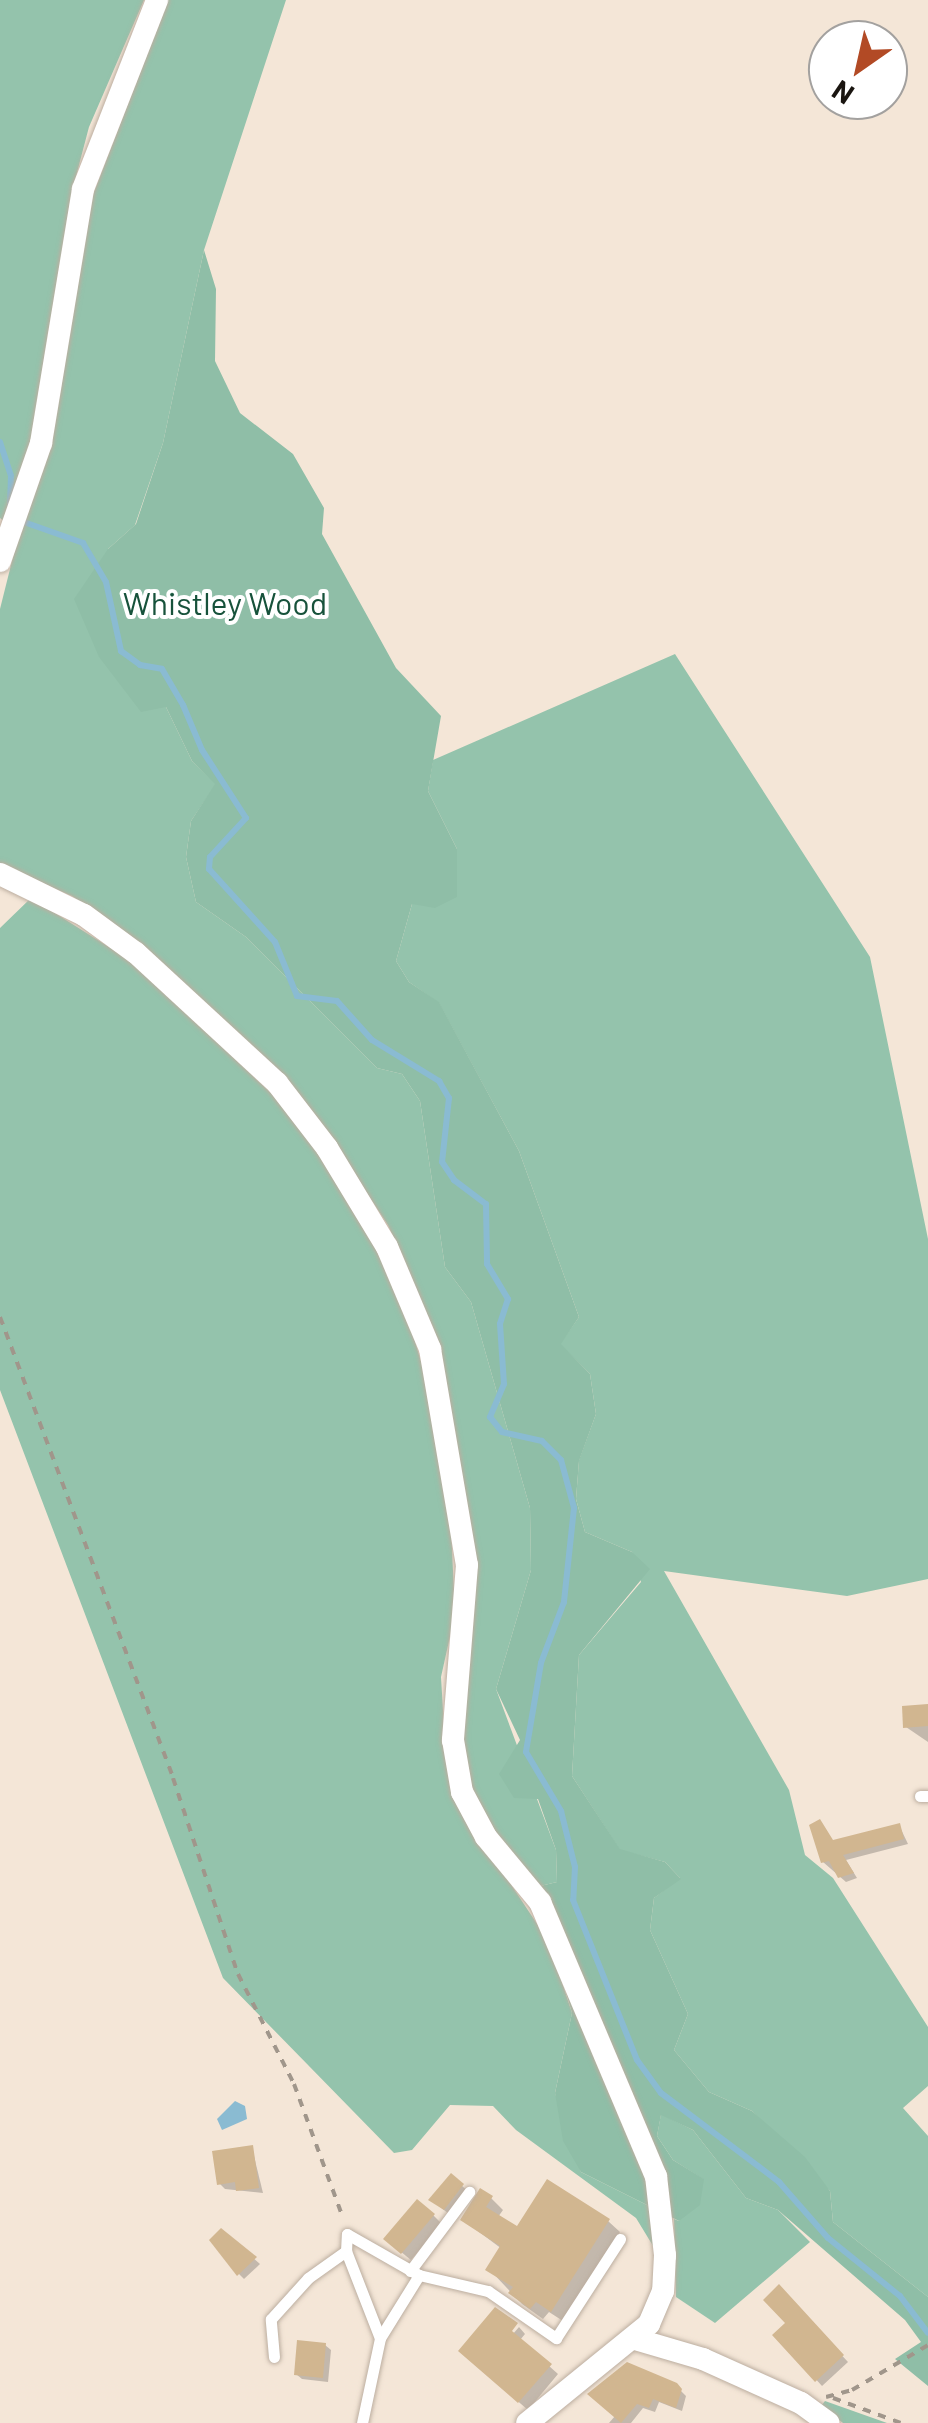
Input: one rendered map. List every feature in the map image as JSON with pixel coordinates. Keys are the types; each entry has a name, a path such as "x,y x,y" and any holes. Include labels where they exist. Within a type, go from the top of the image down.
{"street":[{"path":"0,561 41,443 83,189 157,0"},
{"path":"0,874 84,915 136,953 277,1083 328,1148 410,1294 450,1446 467,1565 453,1740 462,1792 486,1837 540,1902 656,2176 662,2291 636,2339 527,2423"},
{"path":"636,2339 703,2360 801,2403 829,2423"}],"lane":[{"path":"362,2423 380,2338 414,2273 468,2192"},
{"path":"380,2338 346,2251 347,2234 414,2273 488,2291 556,2338 620,2239"},
{"path":"274,2357 271,2319 308,2278 346,2251"}],"path":[{"path":"0,1317 172,1778 238,1974 328,2163 347,2234"},
{"path":"902,2423 828,2396 852,2390 926,2346"}],"green space":[{"path":"0,0 144,0 89,127 74,184 88,208 168,0 286,0 204,250 163,443 135,525 108,549 166,707 192,761 216,784 191,821 186,857 196,902 246,937 377,1068 402,1074 420,1101 445,1267 471,1302 530,1508 531,1570 496,1689 556,1850 557,1882 536,1887 479,1811 459,1741 472,1577 412,1279 388,1225 318,1119 120,928 72,896 0,865 0,609 19,533 0,518"},
{"name":"Whistley Wood","path":"204,250 216,289 215,361 240,413 293,454 324,508 322,534 396,668 441,716 428,791 457,849 457,897 435,908 412,904 396,961 409,982 439,1002 519,1151 579,1317 561,1344 590,1374 596,1414 579,1461 576,1499 585,1532 632,1552 650,1569 579,1655 572,1776 620,1849 665,1862 681,1879 654,1898 650,1930 688,2014 674,2050 709,2092 752,2111 805,2157 830,2191 833,2222 928,2297 928,2386 895,2359 921,2342 905,2320 778,2210 746,2198 693,2130 661,2115 657,2136 673,2160 704,2179 700,2205 679,2221 581,2172 563,2141 555,2093 572,2013 536,1887 557,1882 556,1850 538,1799 514,1798 499,1774 520,1740 496,1689 531,1570 530,1508 471,1302 445,1267 420,1101 402,1074 377,1068 246,937 196,902 186,857 191,821 215,784 192,761 166,707 141,712 99,657 74,599 108,549 136,524 163,443"},
{"path":"675,654 870,957 928,1239 928,1579 847,1596 664,1571 789,1790 805,1855 833,1878 928,2027 928,2086 903,2108 928,2136 928,2297 833,2222 830,2191 752,2111 709,2092 674,2050 688,2014 650,1930 654,1898 680,1878 665,1862 620,1850 572,1776 579,1655 641,1582 632,1552 585,1532 576,1499 579,1460 596,1414 590,1374 560,1344 579,1317 519,1151 439,1003 409,982 396,961 412,904 457,849 428,791 433,760"},
{"path":"31,898 131,961 275,1097 312,1141 373,1240 405,1307 428,1386 451,1528 455,1614 441,1677 446,1760 506,1877 549,1942 572,2013 555,2093 581,2172 653,2208 658,2254 636,2218 516,2130 493,2106 450,2105 412,2150 394,2153 223,1978 0,1390 0,928"},
{"path":"661,2114 693,2130 746,2198 778,2210 810,2242 715,2323 676,2297 674,2219 679,2221 703,2179 673,2160 657,2136"},
{"path":"825,2401 887,2423 843,2423 821,2406"}],"water":[{"path":"235,2101 245,2106 247,2119 222,2130 217,2119"}],"building":[{"path":"928,1704 928,1726 903,1728 902,1706"},
{"path":"820,1819 833,1840 900,1823 904,1839 843,1855 854,1873 838,1878 829,1861 821,1863 809,1825"},
{"path":"253,2145 259,2188 236,2191 235,2182 217,2185 212,2151"},
{"path":"451,2173 464,2184 444,2210 428,2200"},
{"path":"547,2179 610,2219 551,2312 536,2302 530,2309 508,2293 513,2287 485,2270 500,2246 460,2220 480,2188 493,2196 486,2207 517,2226"},
{"path":"417,2199 435,2214 401,2254 383,2239"},
{"path":"221,2228 257,2257 237,2276 209,2240"},
{"path":"779,2284 844,2355 815,2382 772,2335 785,2323 763,2300"},
{"path":"495,2307 518,2323 512,2331 552,2364 518,2403 458,2351"},
{"path":"297,2340 326,2343 323,2378 294,2375"},
{"path":"627,2362 677,2383 682,2389 676,2408 653,2399 649,2408 637,2404 621,2423 587,2394"}],"waterway":[{"path":"0,442 11,476 10,508"},
{"path":"21,521 83,543 106,582 121,651 140,665 162,669 183,705 202,750 246,818 210,857 209,869 275,942 297,996 337,1001 372,1040 439,1081 449,1098 442,1162 454,1180 486,1204 487,1264 508,1299 500,1324 504,1384 490,1417 502,1432 542,1441 561,1460 574,1508 564,1602 541,1663 526,1752 561,1811 575,1867 573,1900 637,2060 661,2093 779,2182 828,2238 900,2296 928,2333"}]}
